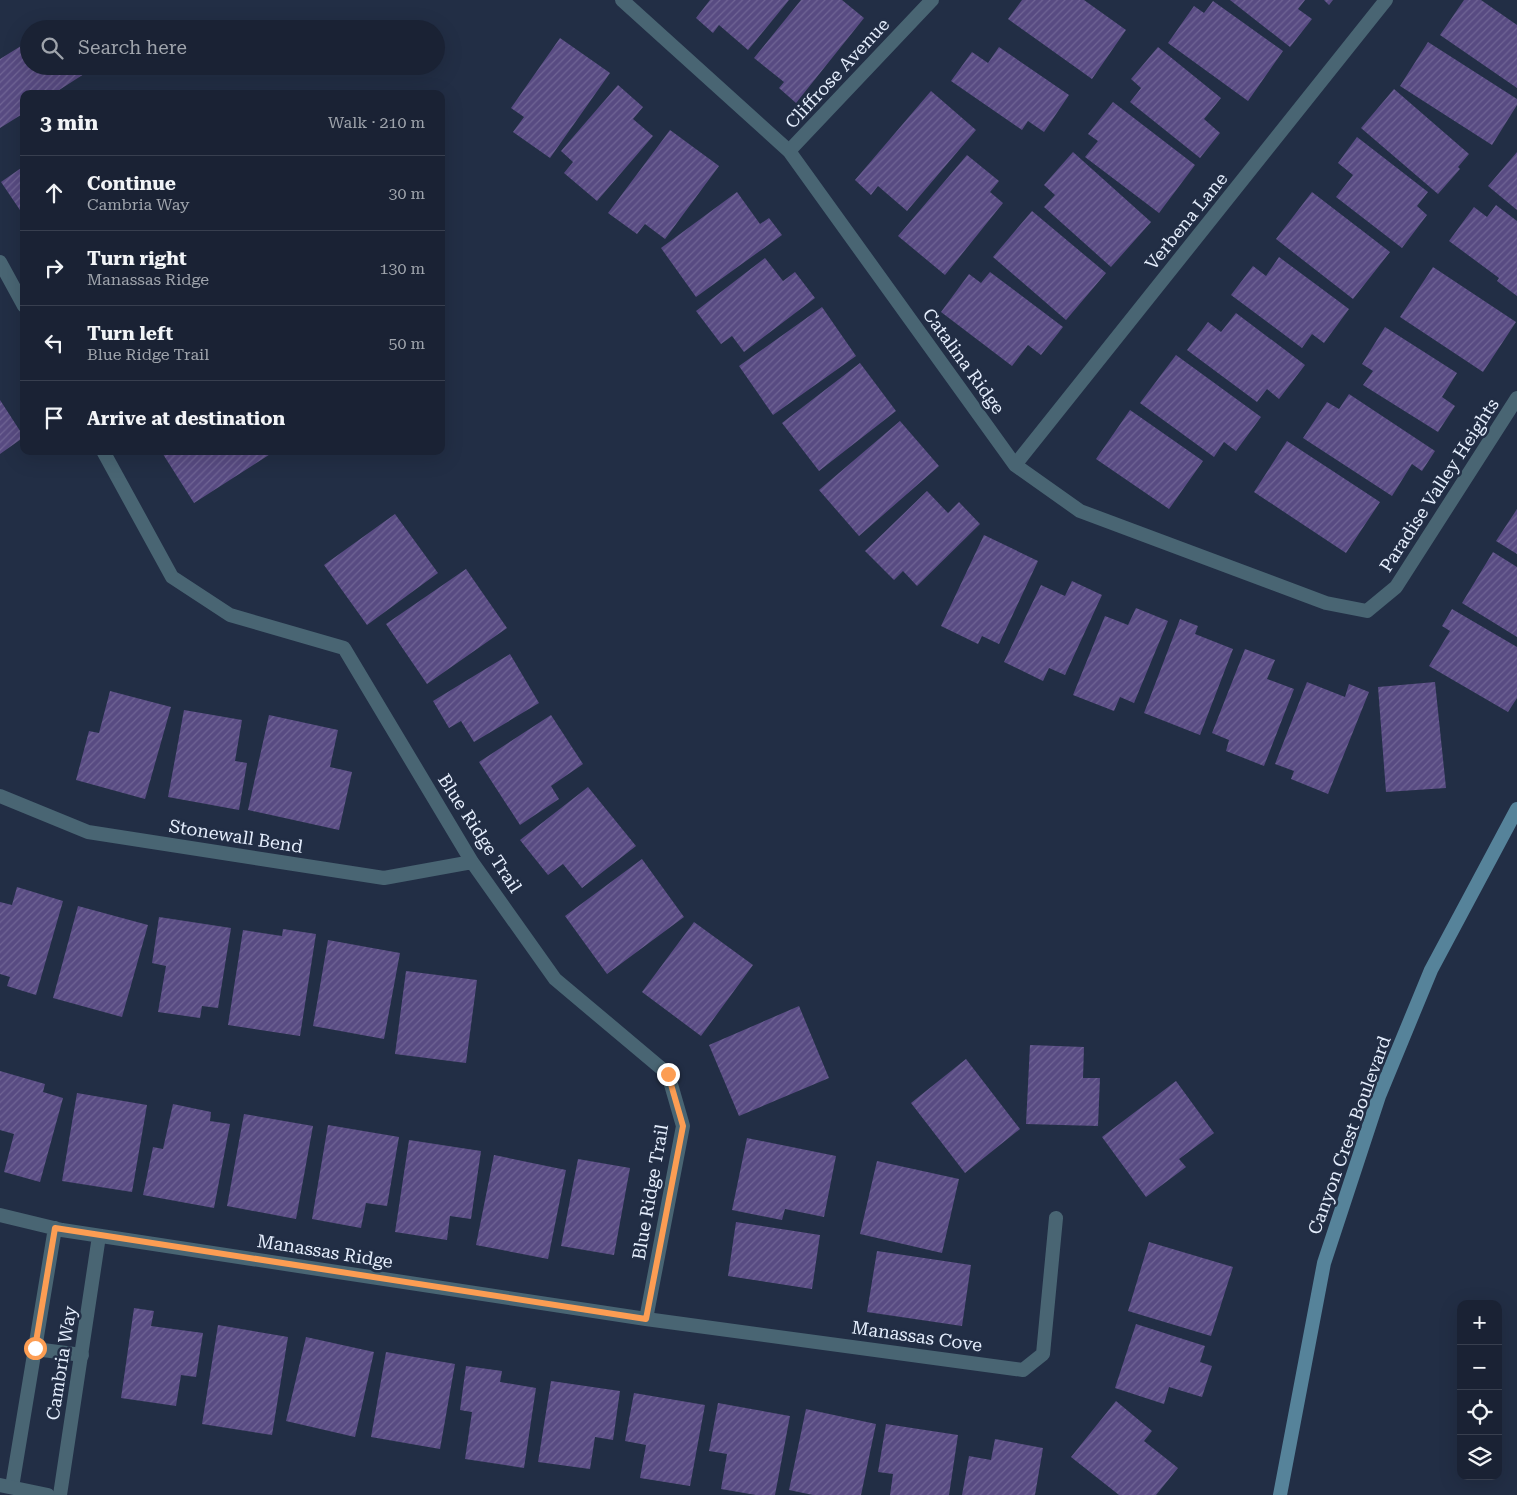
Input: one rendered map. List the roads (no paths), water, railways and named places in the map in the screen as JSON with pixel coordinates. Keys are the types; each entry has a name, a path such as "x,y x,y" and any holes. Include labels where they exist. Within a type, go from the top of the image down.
{"main road":[{"name":"Canyon Crest Boulevard","path":"1280,1495 1324,1262 1379,1096 1431,970 1517,809"}],"street":[{"name":"Catalina Ridge","path":"622,0 789,150 1015,465 1080,511 1326,603 1367,611"},
{"name":"Cliffrose Avenue","path":"789,150 932,0"},
{"name":"Verbena Lane","path":"1015,465 1386,0"},
{"path":"0,262 20,299"},
{"name":"Paradise Valley Heights","path":"1367,611 1396,587 1517,398"},
{"name":"Blue Ridge Trail","path":"105,455 172,577 230,615 344,648 472,862 555,979 668,1074 683,1126 646,1319"},
{"name":"Stonewall Bend","path":"0,796 88,832 384,878 472,862"},
{"name":"Manassas Ridge","path":"0,1215 100,1236 646,1319"},
{"name":"Manassas Cove","path":"646,1319 1023,1370 1043,1354 1056,1218"},
{"name":"Cambria Way","path":"6,1486 35,1348 55,1228"},
{"name":"Cambria Way","path":"60,1495 100,1236"},
{"path":"35,1348 82,1356"},
{"path":"6,1486 48,1495"}]}
